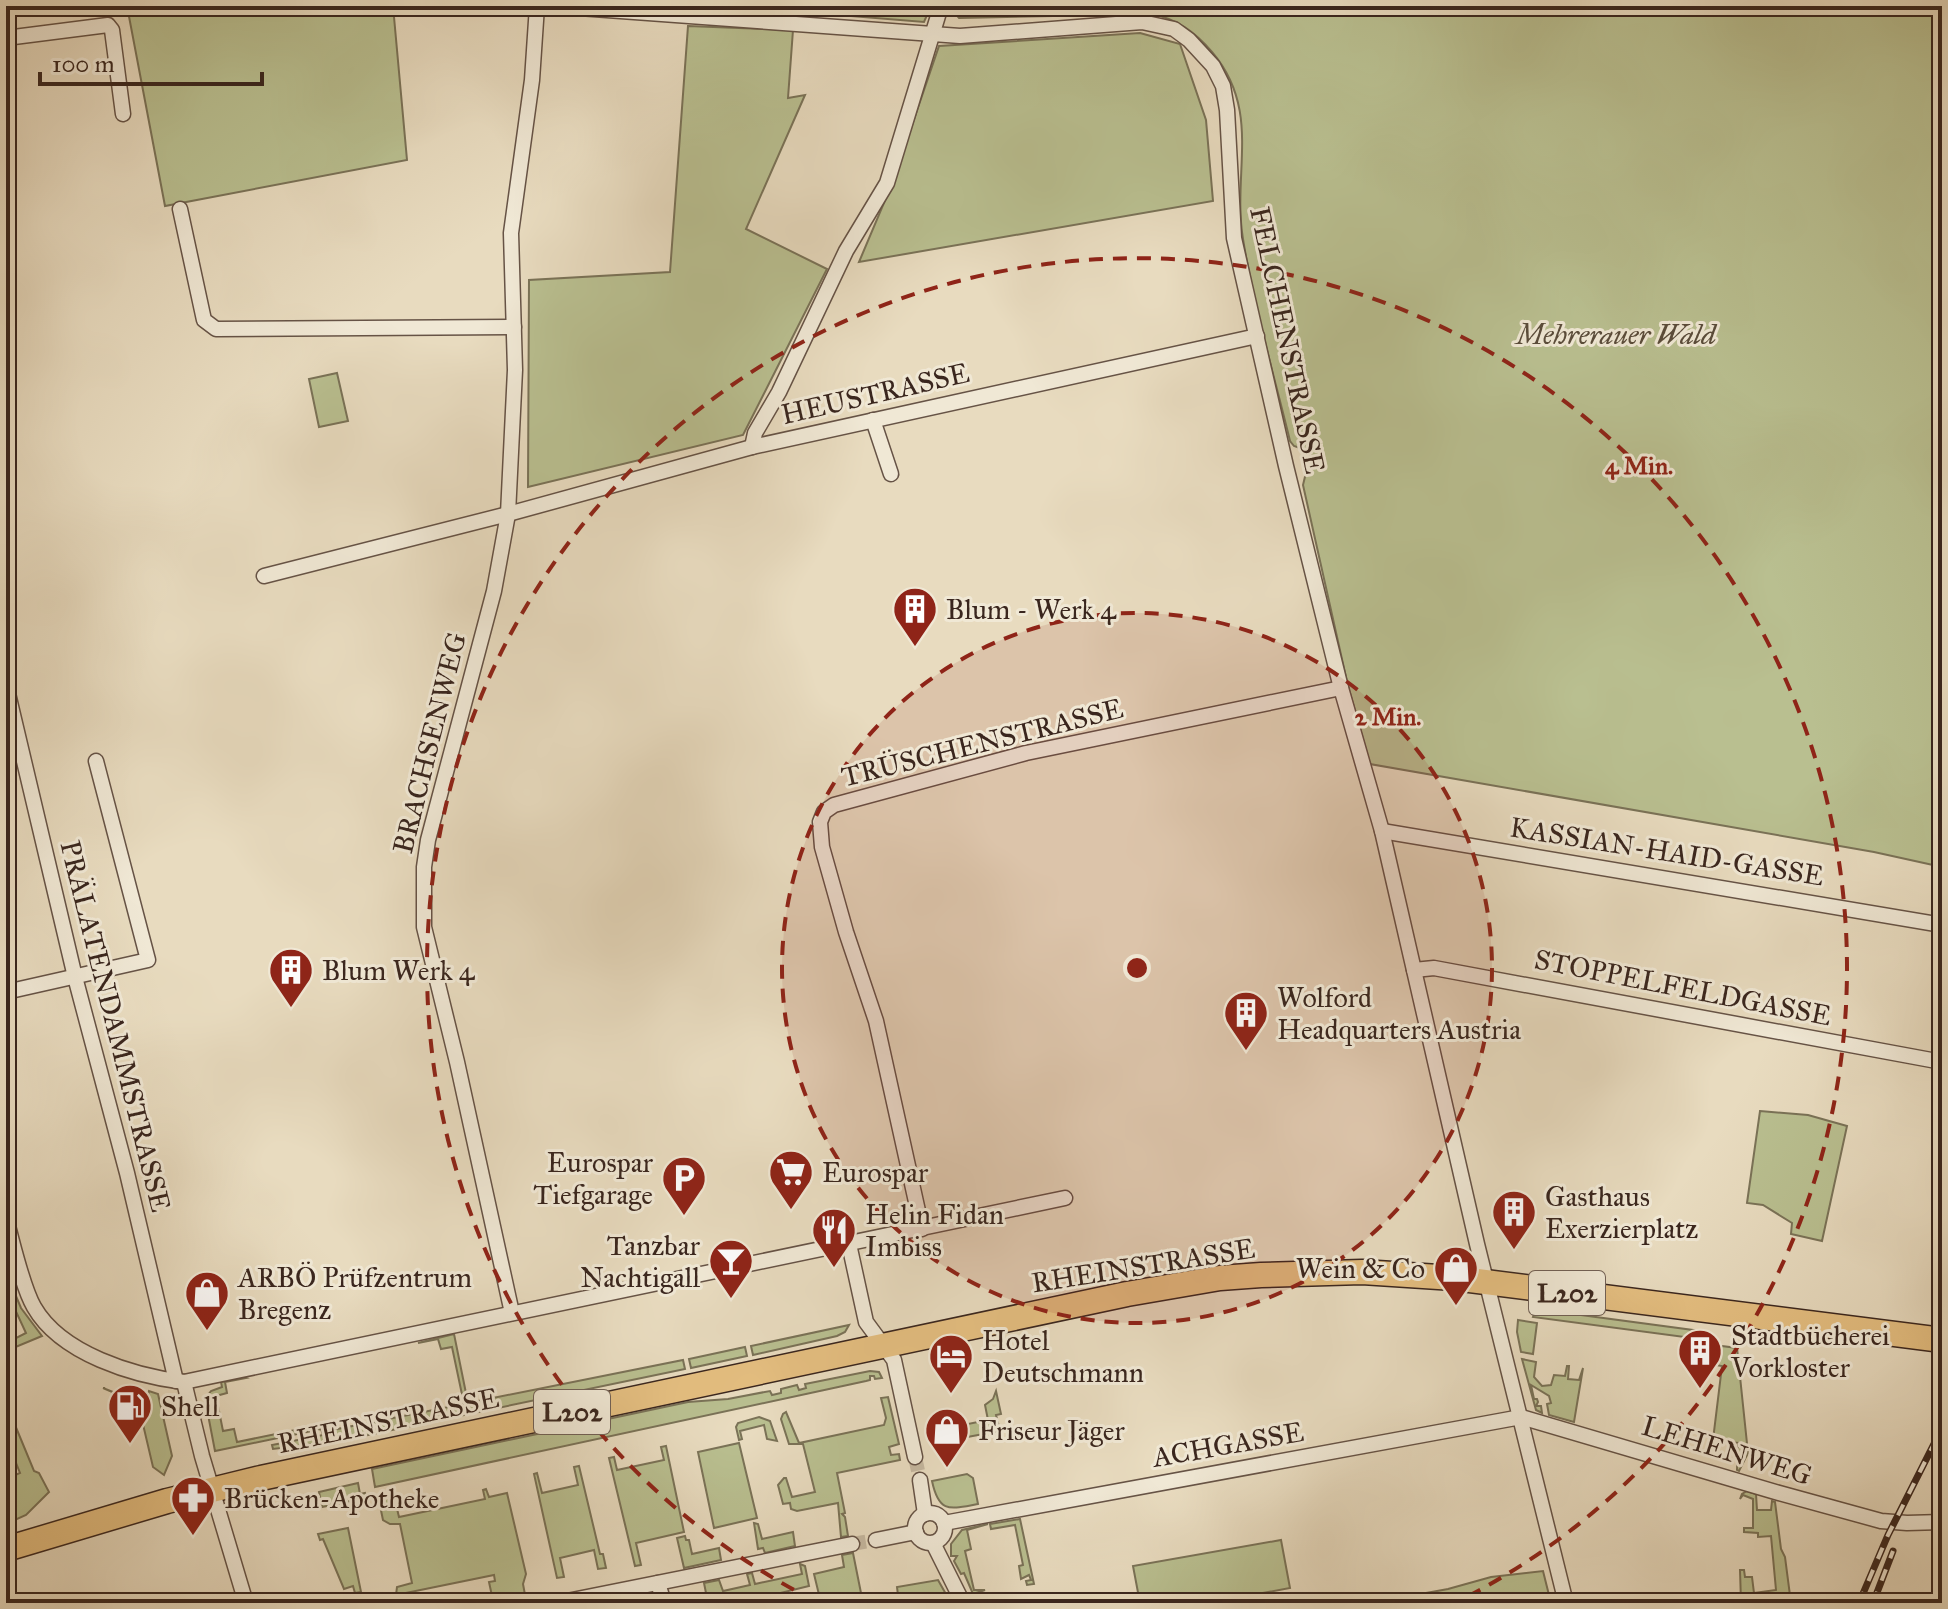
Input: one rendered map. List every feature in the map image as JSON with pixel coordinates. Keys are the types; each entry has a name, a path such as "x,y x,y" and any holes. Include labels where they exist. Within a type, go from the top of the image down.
{"main road":[{"name":"RHEINSTRASSE","path":"6,1549 211,1489 881,1345 1220,1278 1362,1272 1487,1282 1942,1340"}],"street":[{"name":"BRACHSENWEG","path":"512,1313 424,927 423,910 428,840 494,591 508,514 515,419 511,233 532,80 537,6"},
{"name":"FELCHENSTRASSE","path":"552,6 934,34 995,34 1142,22 1174,29 1213,66 1225,95 1234,238 1341,688 1382,831 1487,1282 1566,1603"},
{"path":"752,447 755,433 779,392 846,251 887,183 941,6"},
{"path":"6,38 108,25 112,30 123,114"},
{"path":"180,209 204,320 216,329 514,327"},
{"name":"HEUSTRASSE","path":"508,514 752,447 1257,336"},
{"path":"873,420 891,474"},
{"path":"264,576 508,514"},
{"name":"PRÄLATENDAMMSTRASSE","path":"6,685 75,977 211,1489"},
{"name":"TRÜSCHENSTRASSE","path":"922,1229 876,1021 822,847 820,822 824,812 834,805 963,768 1341,688"},
{"path":"6,992 148,960 96,761"},
{"name":"KASSIAN-HAID-GASSE","path":"1382,831 1942,925"},
{"name":"STOPPELFELDGASSE","path":"1414,970 1434,968 1942,1062"},
{"path":"6,1219 32,1303 59,1336 84,1353 151,1376 180,1381 1065,1198"},
{"path":"849,1244 866,1322 894,1360 914,1455"},
{"name":"LEHENWEG","path":"1521,1417 1844,1511 1890,1522 1942,1522"},
{"name":"ACHGASSE","path":"944,1523 1521,1417"},
{"path":"920,1480 925,1514"},
{"path":"211,1489 246,1603"},
{"path":"925,1514 939,1516 944,1523 942,1538 933,1543 924,1542 916,1532 918,1520 925,1514"},
{"path":"876,1540 916,1532"},
{"path":"933,1543 963,1603"},
{"path":"557,1603 852,1544"},
{"path":"658,1583 664,1603"}],"green space":[{"path":"127,6 187,6 188,10 211,6 393,6 407,160 165,206"},
{"path":"729,6 931,6 924,22"},
{"name":"Mehrerauer Wald","path":"949,6 1942,6 1942,867 1874,852 1370,764 1348,686 1303,485 1311,452 1294,446 1290,441 1253,290 1241,214 1241,119 1227,74 1199,38 1170,19 1152,14 959,18"},
{"path":"688,26 793,30 788,98 805,95 746,229 827,269 743,435 528,487 529,280 670,272"},
{"path":"1140,33 1180,44 1206,120 1213,201 859,262 892,184 939,46"},
{"path":"337,373 348,421 319,427 309,379"},
{"path":"1760,1111 1808,1115 1847,1126 1822,1241 1791,1234 1792,1223 1763,1205 1747,1203"},
{"path":"6,1284 13,1289 21,1308 42,1336 6,1351 6,1343 26,1333"},
{"path":"1536,1309 1708,1332 1713,1337 1707,1340 1533,1317"},
{"path":"1518,1320 1537,1323 1533,1354 1521,1352"},
{"path":"849,1325 845,1332 837,1336 753,1355 751,1346"},
{"path":"454,1334 468,1403 683,1360 685,1369 339,1441 273,1449 272,1445 323,1435 321,1429 215,1451 205,1399 211,1391 222,1387 221,1382 243,1377 246,1378 225,1382 227,1393 216,1396 223,1431 234,1429 237,1442 325,1424 327,1431 464,1404 452,1347 441,1349 438,1339 418,1343"},
{"path":"1698,1343 1737,1348 1748,1453 1739,1471 1738,1443 1713,1440 1722,1366 1696,1362"},
{"path":"745,1347 747,1356 691,1368 689,1359"},
{"path":"1522,1359 1536,1362 1534,1377 1542,1386 1551,1385 1554,1375 1565,1376 1567,1366 1568,1379 1579,1380 1583,1368 1574,1422 1549,1415 1549,1396 1531,1385 1534,1399 1538,1402 1536,1406 1541,1406 1542,1413 1536,1410"},
{"path":"870,1371 879,1372 882,1378 870,1376 870,1380 866,1381 375,1487 372,1469 688,1402 770,1391 772,1395 797,1385 799,1390 806,1388 805,1384"},
{"path":"103,1388 135,1401 139,1391 143,1395 148,1395 149,1391 158,1394 172,1456 164,1475 153,1467 138,1403"},
{"path":"996,1391 1001,1414 996,1415 1000,1431 940,1442 938,1430 988,1420 985,1405 993,1399"},
{"path":"888,1397 899,1444 889,1447 891,1455 899,1454 900,1460 837,1473 848,1536 841,1537 838,1503 797,1511 791,1509 790,1503 783,1504 778,1485 784,1478 792,1497 815,1492 803,1444 789,1444 781,1419 783,1414 786,1412 799,1443 884,1425 886,1418 881,1398"},
{"path":"759,1417 770,1421 777,1441 767,1439 764,1425 740,1431 742,1439 739,1440 738,1423"},
{"path":"15,1425 34,1471 39,1473 49,1492 26,1515 6,1524 6,1479 20,1473 6,1438 6,1429"},
{"path":"739,1443 757,1518 714,1528 698,1452"},
{"path":"666,1446 684,1532 636,1543 641,1565 635,1566 609,1458 614,1457 617,1470 664,1460 661,1447"},
{"path":"579,1466 606,1568 598,1569 594,1550 560,1558 564,1577 557,1578 534,1474 537,1473 542,1493 578,1485 574,1467"},
{"path":"967,1474 973,1478 978,1504 953,1508 942,1504 932,1481"},
{"path":"358,1483 360,1494 365,1493 366,1498 322,1507 319,1492"},
{"path":"486,1489 489,1497 507,1493 526,1574 523,1584 526,1600 493,1603 497,1602 496,1595 492,1596 489,1582 495,1581 494,1575 396,1595 397,1587 412,1583 400,1524 383,1520 378,1496 393,1492 399,1517 485,1499 483,1490"},
{"path":"1747,1491 1756,1494 1757,1510 1771,1510 1772,1501 1775,1502 1791,1603 1735,1603 1741,1602 1740,1570 1744,1570 1745,1577 1752,1577 1754,1593 1776,1590 1771,1536 1758,1537 1758,1533 1744,1532 1744,1528 1753,1528 1753,1499 1743,1495 1740,1499 1742,1494"},
{"path":"1020,1519 1034,1584 1027,1585 1026,1581 1031,1580 1029,1575 1021,1579 1019,1566 1023,1565 1015,1525 991,1529 990,1524"},
{"path":"754,1523 758,1524 762,1539 793,1532 795,1546 765,1553 763,1548 758,1549"},
{"path":"988,1524 967,1530 971,1549 965,1551 974,1590 985,1590 973,1594 964,1573 961,1574 954,1561 957,1556 951,1556 951,1544 962,1530"},
{"path":"348,1528 361,1592 355,1593 353,1586 344,1589 318,1534"},
{"path":"685,1536 692,1554 719,1548 721,1560 684,1568 677,1538"},
{"path":"1281,1540 1290,1588 1209,1603 1140,1603 1133,1566"},
{"path":"853,1553 863,1603 821,1603 814,1574 844,1567 842,1555"},
{"path":"800,1564 805,1566 809,1586 740,1603 708,1603 704,1583 719,1580 723,1591 750,1585 747,1574 752,1573 755,1584 802,1574"},
{"path":"1543,1571 1551,1603 1371,1603 1448,1589 1491,1577"},
{"path":"938,1580 951,1603 899,1603 897,1587"}],"tunnel":[{"path":"915,1457 920,1480"},
{"path":"852,1544 876,1540"}],"railway":[{"path":"1859,1603 1888,1535 1942,1428"},
{"path":"1873,1603 1893,1551"}],"place":[{"name":"Blum - Werk 4","path":"915,648"},
{"name":"Blum Werk 4","path":"291,1009"},
{"name":"Wolford Headquarters Austria","path":"1246,1052"},
{"name":"Eurospar","path":"791,1211"},
{"name":"Eurospar Tiefgarage","path":"684,1217"},
{"name":"Gasthaus Exerzierplatz","path":"1514,1251"},
{"name":"Helin Fidan Imbiss","path":"834,1269"},
{"name":"Tanzbar Nachtigall","path":"731,1300"},
{"name":"Wein & Co","path":"1456,1307"},
{"name":"ARBÖ Prüfzentrum Bregenz","path":"207,1332"},
{"name":"Stadtbücherei Vorkloster","path":"1700,1390"},
{"name":"Hotel Deutschmann","path":"951,1395"},
{"name":"Shell","path":"130,1445"},
{"name":"Friseur Jäger","path":"947,1469"},
{"name":"Brücken-Apotheke","path":"193,1537"}]}
